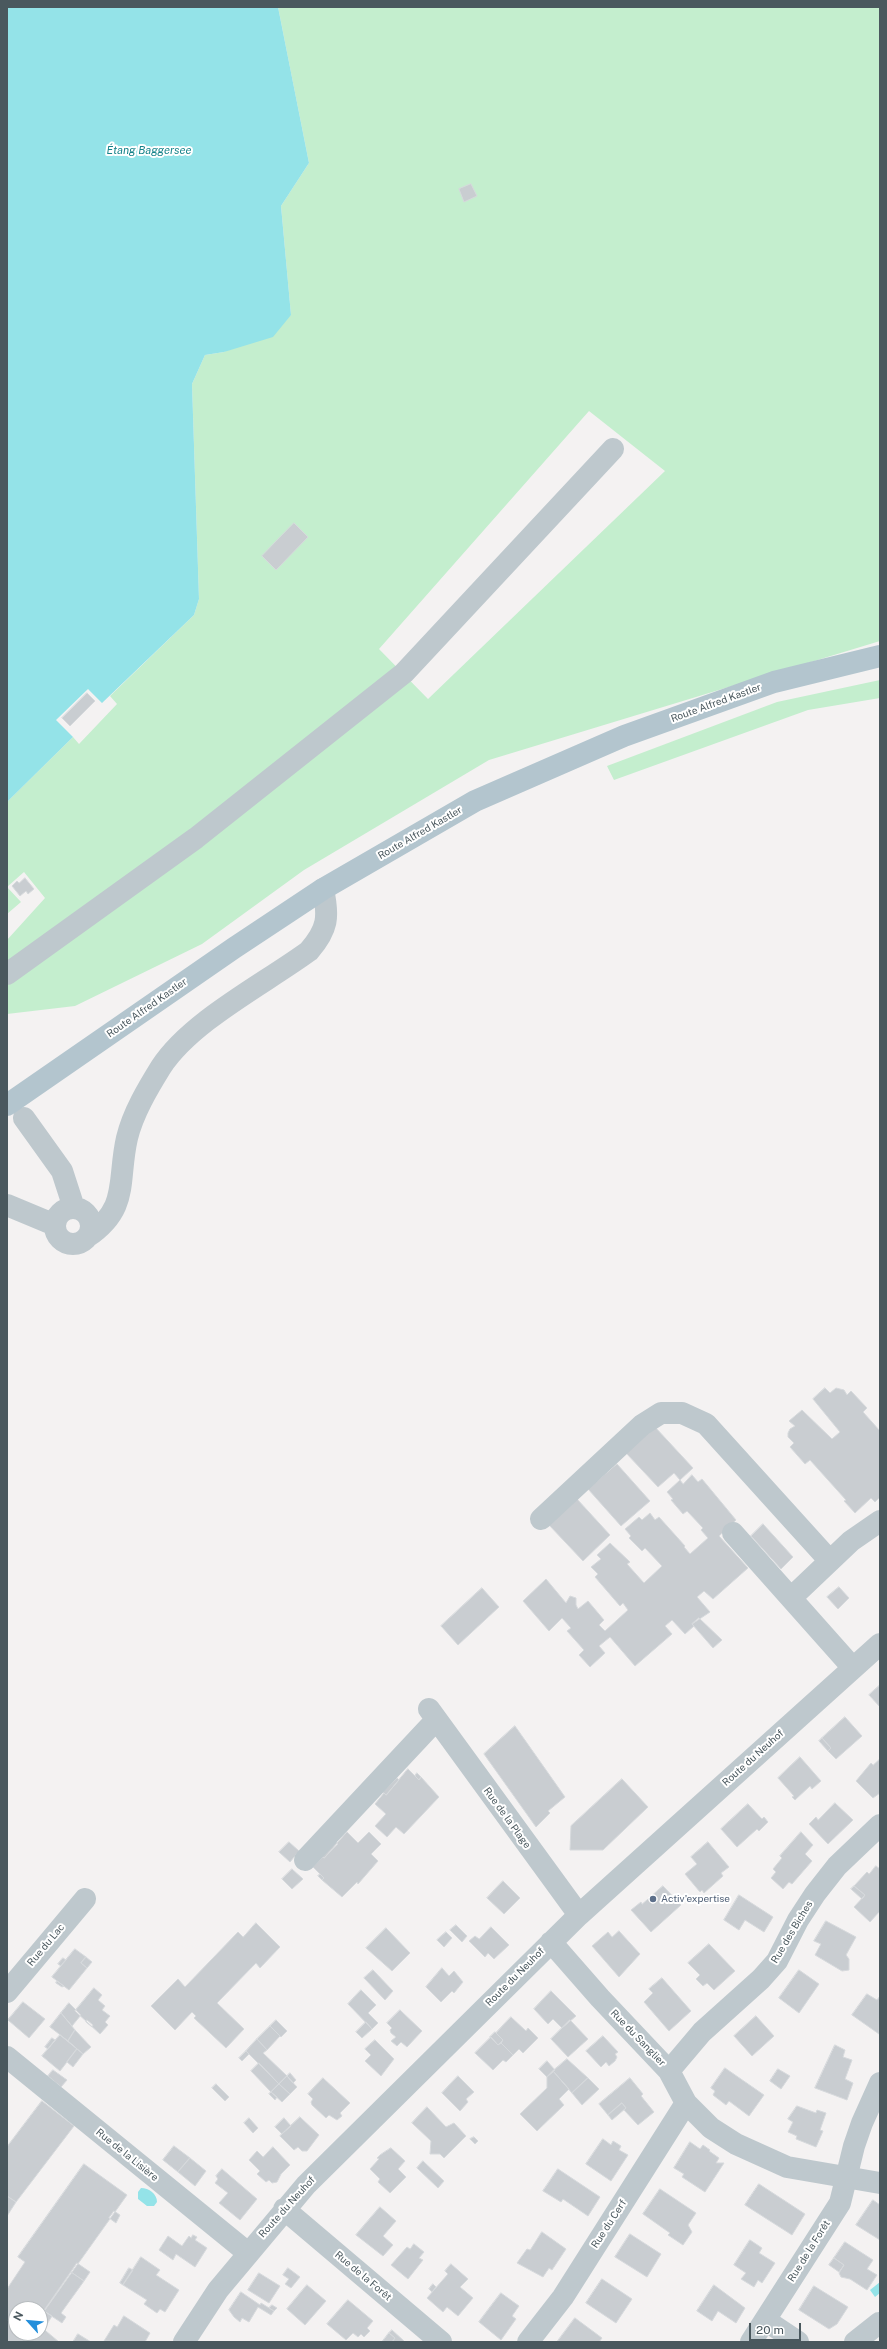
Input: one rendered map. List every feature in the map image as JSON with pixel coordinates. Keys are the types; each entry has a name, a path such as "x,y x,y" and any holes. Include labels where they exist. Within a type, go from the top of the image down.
{"main road":[{"name":"Route Alfred Kastler","path":"7,1104 234,948 323,889 475,801 624,736 774,682 880,656"}],"street":[{"path":"7,974 196,838 404,673 613,449"},
{"path":"87,1237 90,1232 90,1222 84,1212 74,1208 68,1209 59,1215 55,1225 56,1234 68,1244 79,1244 105,1223 120,1196 127,1137 142,1101 162,1066 193,1030 309,951 318,940 326,926 327,910 323,889"},
{"path":"24,1118 62,1171 74,1208"},
{"path":"7,1204 55,1225"},
{"path":"541,1519 642,1425 661,1413 682,1413 706,1424 830,1561"},
{"path":"791,1598 851,1541 880,1521"},
{"path":"733,1533 853,1668"},
{"name":"Route du Neuhof","path":"184,2342 218,2290 284,2209 579,1915 880,1644"},
{"name":"Rue de la Plage","path":"305,1860 432,1714 579,1915"},
{"name":"Rue des Biches","path":"669,2071 702,2032 760,1979 776,1961 798,1920 815,1894 837,1866 880,1825"},
{"name":"Rue du Lac","path":"7,1992 85,1899"},
{"name":"Rue du Sanglier","path":"551,1942 600,1998 669,2071 686,2103 711,2128 736,2144 787,2167 880,2183"},
{"name":"Rue de la Lisière","path":"7,2057 248,2252"},
{"name":"Rue de la Forêt","path":"750,2342 840,2203 862,2122 880,2083"},
{"name":"Rue du Cerf","path":"528,2342 562,2297 686,2103"},
{"name":"Rue de la Forêt","path":"284,2209 441,2342"},
{"path":"765,2320 798,2342"},
{"path":"855,2342 879,2323"}],"green space":[{"path":"278,7 880,7 880,641 489,760 304,870 202,944 75,1006 7,1014 7,940 45,898 24,872 7,887 7,802 73,737 79,744 117,704 110,696 194,615 199,599 192,384 205,355 224,352 291,315 281,206 309,163","holes":["589,411 665,471 428,699 379,649"]},
{"path":"880,680 880,698 808,710 614,780 607,766 777,702"},
{"path":"7,887 21,902 7,914"}],"water":[{"name":"Étang Baggersee","path":"7,7 278,7 309,163 281,206 291,315 273,337 224,352 205,355 192,384 199,599 194,615 102,703 88,689 56,720 73,737 7,802"},
{"path":"141,2188 147,2189 156,2196 157,2202 154,2206 147,2206 138,2199 138,2192"},
{"path":"880,2282 880,2293 875,2297 870,2290"}],"building":[{"path":"471,184 477,196 464,202 459,189"},
{"path":"294,523 308,537 276,570 262,556"},
{"path":"87,693 95,701 70,726 62,718"},
{"path":"25,878 34,889 28,894 26,891 20,896 12,886 17,881 19,883"},
{"path":"825,1388 830,1393 836,1388 844,1390 847,1395 851,1391 867,1408 863,1412 880,1431 880,1497 875,1502 871,1498 855,1513 844,1501 846,1500 810,1460 805,1464 790,1447 794,1443 788,1437 788,1433 790,1429 795,1426 789,1421 802,1410 832,1439 840,1432 813,1399"},
{"path":"655,1427 693,1468 680,1480 674,1473 658,1487 626,1453"},
{"path":"617,1464 650,1501 621,1526 588,1489"},
{"path":"692,1475 698,1482 702,1479 736,1520 719,1536 748,1568 713,1599 704,1591 697,1597 710,1612 692,1624 694,1626 685,1634 672,1620 665,1626 672,1634 635,1666 610,1637 599,1646 605,1653 590,1667 579,1655 584,1650 567,1631 571,1628 562,1618 549,1631 523,1601 546,1579 566,1603 570,1596 576,1598 576,1605 578,1609 588,1601 604,1620 599,1625 605,1631 628,1610 623,1603 620,1606 595,1577 598,1574 591,1567 601,1559 597,1555 610,1543 630,1562 627,1564 644,1583 662,1566 645,1548 642,1551 629,1538 631,1536 625,1529 639,1517 642,1520 650,1513 655,1520 659,1517 685,1546 684,1547 690,1554 708,1538 701,1530 703,1528 687,1511 683,1514 671,1500 673,1499 667,1492 680,1480 683,1484"},
{"path":"577,1499 610,1535 583,1561 549,1525"},
{"path":"763,1524 793,1557 781,1569 751,1536"},
{"path":"839,1587 849,1598 838,1609 827,1597"},
{"path":"482,1588 499,1607 458,1645 441,1626"},
{"path":"699,1618 722,1640 713,1648 692,1624"},
{"path":"880,1685 880,1707 869,1695"},
{"path":"845,1717 862,1736 836,1759 828,1751 831,1748 822,1738"},
{"path":"515,1726 565,1797 548,1811 550,1813 536,1827 484,1754"},
{"path":"822,1738 831,1748 828,1751 819,1741"},
{"path":"800,1757 821,1781 812,1789 810,1786 795,1800 792,1797 794,1796 778,1778"},
{"path":"880,1759 880,1793 873,1798 856,1781 871,1763 873,1765"},
{"path":"408,1769 419,1780 421,1777 439,1797 404,1834 396,1827 387,1837 375,1826 386,1814 375,1804 384,1793 386,1795"},
{"path":"417,1773 421,1777 419,1780 415,1776"},
{"path":"397,1778 399,1780 386,1795 383,1792"},
{"path":"622,1779 648,1807 603,1850 570,1850 571,1826"},
{"path":"835,1803 853,1820 828,1844 809,1824 816,1817 818,1820"},
{"path":"748,1804 762,1819 764,1817 768,1822 759,1831 757,1829 737,1847 721,1829"},
{"path":"347,1832 358,1843 369,1832 381,1844 371,1854 378,1861 358,1884 357,1882 342,1897 322,1880 324,1878 313,1867 323,1857 324,1858"},
{"path":"801,1832 813,1845 805,1854 812,1861 792,1884 789,1882 783,1889 771,1878 776,1872 773,1869 782,1858 780,1856"},
{"path":"289,1842 299,1851 290,1862 279,1852"},
{"path":"336,1842 338,1844 324,1858 322,1856"},
{"path":"708,1842 729,1867 721,1873 723,1876 704,1893 702,1890 700,1892 685,1874 697,1864 691,1857"},
{"path":"876,1866 880,1869 880,1911 870,1922 854,1907 865,1895 854,1886 867,1872 869,1874"},
{"path":"292,1869 303,1879 292,1889 282,1879"},
{"path":"320,1874 324,1878 322,1880 318,1876"},
{"path":"503,1881 520,1898 504,1914 487,1898"},
{"path":"663,1886 681,1905 651,1932 631,1910 641,1902 642,1904"},
{"path":"854,1886 865,1895 862,1899 851,1889"},
{"path":"739,1895 773,1917 764,1932 745,1920 739,1930 724,1920"},
{"path":"826,1921 856,1937 846,1955 849,1959 849,1970 842,1971 815,1955 821,1944 814,1941"},
{"path":"256,1923 280,1947 260,1968 256,1963 217,2003 244,2029 226,2048 194,2018 196,2016 192,2012 175,2030 151,2006 178,1979 185,1987 238,1932 243,1937"},
{"path":"456,1925 467,1936 462,1942 450,1930"},
{"path":"491,1927 509,1945 494,1959 488,1953 485,1957 469,1941 475,1936 479,1939"},
{"path":"386,1928 410,1953 392,1971 366,1948"},
{"path":"619,1931 640,1954 619,1977 592,1946 608,1932 612,1937"},
{"path":"446,1932 452,1938 444,1947 437,1940"},
{"path":"709,1944 735,1971 714,1990 707,1983 703,1986 696,1979 700,1975 688,1963"},
{"path":"75,1949 86,1957 81,1963 87,1968 69,1990 52,1977"},
{"path":"86,1957 92,1962 87,1968 81,1963"},
{"path":"63,1958 66,1960 61,1966 58,1964"},
{"path":"442,1968 449,1976 454,1971 463,1982 454,1993 452,1991 441,2002 426,1987"},
{"path":"373,1970 393,1991 385,2000 364,1978"},
{"path":"799,1970 819,1984 799,2013 779,1998"},
{"path":"662,1978 691,2011 669,2031 644,2002 653,1993 649,1989"},
{"path":"57,1981 64,1986 62,1987 56,1983"},
{"path":"94,1988 102,1995 98,2000 105,2006 102,2010 110,2016 105,2022 108,2025 100,2034 75,2011"},
{"path":"361,1990 376,2005 368,2013 378,2023 372,2029 348,2004"},
{"path":"551,1991 576,2016 562,2028 553,2019 548,2024 534,2009"},
{"path":"867,1994 877,2000 880,1996 879,2034 852,2015"},
{"path":"23,2002 45,2019 29,2038 8,2020"},
{"path":"69,2003 81,2015 72,2026 61,2013"},
{"path":"400,2010 422,2031 407,2047 401,2042 397,2046 391,2041 396,2037 391,2033 390,2030 392,2028 387,2023"},
{"path":"61,2013 75,2030 68,2041 50,2027"},
{"path":"756,2016 774,2036 752,2056 734,2036"},
{"path":"511,2017 526,2031 528,2028 538,2038 523,2053 519,2049 513,2055 501,2043 503,2040 496,2033"},
{"path":"87,2020 93,2025 92,2027 86,2022"},
{"path":"276,2020 287,2031 281,2037 270,2026"},
{"path":"570,2020 588,2039 568,2057 551,2039"},
{"path":"366,2022 372,2029 362,2038 356,2032"},
{"path":"270,2026 280,2036 267,2050 257,2039"},
{"path":"75,2030 91,2047 83,2054 68,2041"},
{"path":"495,2032 503,2040 498,2045 490,2037"},
{"path":"60,2035 77,2049 60,2071 42,2056"},
{"path":"603,2036 618,2052 615,2054 617,2057 615,2061 609,2066 606,2062 601,2067 586,2051"},
{"path":"491,2037 498,2045 501,2043 513,2055 506,2062 503,2060 493,2070 475,2053"},
{"path":"52,2038 55,2040 48,2049 45,2047"},
{"path":"257,2039 267,2050 263,2053 287,2076 279,2084 246,2051"},
{"path":"375,2040 394,2059 381,2076 365,2061 371,2055 365,2049"},
{"path":"835,2045 845,2050 843,2057 852,2060 845,2079 853,2083 847,2100 815,2088"},
{"path":"77,2049 83,2054 73,2067 67,2062"},
{"path":"246,2051 249,2054 242,2061 239,2058"},
{"path":"567,2059 588,2078 572,2093 553,2071"},
{"path":"547,2061 555,2070 547,2077 539,2069"},
{"path":"259,2063 279,2084 271,2092 251,2071"},
{"path":"725,2068 764,2095 749,2116 729,2101 726,2105 713,2095 715,2091 711,2088"},
{"path":"778,2069 790,2076 781,2089 770,2081"},
{"path":"53,2070 67,2080 61,2087 48,2076"},
{"path":"553,2071 569,2089 559,2099 564,2105 537,2131 520,2114 547,2088 547,2077"},
{"path":"290,2073 296,2080 293,2083 287,2076"},
{"path":"287,2076 297,2087 290,2094 279,2084"},
{"path":"458,2076 474,2092 466,2099 468,2102 460,2111 442,2093"},
{"path":"323,2078 350,2103 340,2113 342,2116 337,2120 329,2115 326,2118 312,2105 311,2102 313,2099 308,2094"},
{"path":"588,2078 599,2089 582,2105 572,2093"},
{"path":"630,2078 643,2094 641,2096 654,2112 638,2125 624,2110 626,2108 622,2103 608,2115 599,2104"},
{"path":"216,2084 229,2097 225,2101 212,2088"},
{"path":"279,2084 290,2094 282,2102 271,2092"},
{"path":"271,2092 277,2097 275,2100 269,2094"},
{"path":"42,2101 74,2126 16,2202 7,2196 7,2147"},
{"path":"622,2103 626,2108 612,2120 608,2115"},
{"path":"797,2106 816,2113 817,2110 826,2113 820,2130 823,2131 816,2147 796,2139 797,2136 788,2132 793,2122 788,2119"},
{"path":"427,2107 446,2127 454,2123 466,2136 444,2158 440,2154 430,2154 431,2141 412,2123"},
{"path":"300,2117 319,2135 307,2151 302,2151 298,2147 294,2150 280,2136"},
{"path":"249,2118 258,2128 253,2133 244,2123"},
{"path":"284,2118 291,2126 282,2134 275,2127"},
{"path":"474,2137 478,2141 475,2144 470,2139"},
{"path":"603,2139 611,2145 613,2141 621,2146 619,2150 628,2155 611,2181 586,2164"},
{"path":"690,2142 700,2149 703,2145 719,2158 716,2163 724,2163 705,2192 682,2177 684,2174 674,2168"},
{"path":"174,2146 190,2158 178,2172 163,2160"},
{"path":"273,2147 290,2165 281,2174 277,2182 272,2183 269,2180 266,2182 257,2174 260,2171 249,2160 257,2151 263,2157"},
{"path":"391,2148 405,2161 398,2169 406,2177 390,2193 378,2182 380,2179 370,2169 379,2159 377,2158 380,2155"},
{"path":"190,2158 206,2171 195,2186 178,2172"},
{"path":"423,2161 444,2181 438,2188 417,2168"},
{"path":"84,2164 127,2195 48,2306 48,2301 8,2301 8,2341 48,2341 48,2333 59,2342 7,2342 7,2289 25,2262 18,2257"},
{"path":"222,2169 257,2199 240,2220 219,2203 228,2193 215,2183 218,2179 216,2176"},
{"path":"558,2169 600,2197 588,2216 563,2199 561,2202 543,2191"},
{"path":"759,2184 805,2214 792,2235 745,2205"},
{"path":"660,2189 696,2213 688,2225 692,2232 683,2245 668,2235 670,2233 643,2214"},
{"path":"7,2196 16,2202 7,2216"},
{"path":"873,2200 880,2205 880,2240 856,2225"},
{"path":"380,2207 396,2221 383,2236 393,2245 383,2256 356,2235"},
{"path":"114,2211 120,2215 116,2223 109,2218"},
{"path":"542,2232 566,2249 552,2270 549,2268 543,2277 517,2263 527,2249 530,2250"},
{"path":"630,2234 661,2254 647,2277 615,2257"},
{"path":"193,2235 197,2237 195,2240 207,2248 195,2267 176,2254 173,2260 159,2250 168,2236 182,2246 189,2236 191,2238"},
{"path":"750,2240 762,2248 759,2253 775,2263 762,2283 758,2280 754,2287 741,2279 746,2273 734,2265"},
{"path":"845,2242 873,2260 867,2269 877,2275 867,2290 850,2279 841,2277 839,2273 844,2265 834,2258"},
{"path":"414,2244 424,2252 419,2258 423,2260 408,2279 391,2265 407,2247 410,2249"},
{"path":"141,2257 160,2270 156,2275 179,2290 165,2312 160,2309 157,2313 144,2304 147,2300 123,2285"},
{"path":"834,2258 844,2265 839,2272 829,2265"},
{"path":"77,2263 90,2272 84,2281 71,2272"},
{"path":"451,2264 468,2279 460,2287 473,2298 458,2316 447,2307 443,2312 427,2298 448,2274 445,2271"},
{"path":"129,2268 133,2270 123,2285 120,2283"},
{"path":"288,2268 300,2277 291,2288 285,2284 289,2279 283,2275"},
{"path":"71,2272 84,2281 61,2313 66,2317 62,2323 48,2314 48,2305"},
{"path":"259,2273 280,2286 269,2303 248,2290"},
{"path":"602,2279 632,2299 616,2323 586,2303"},
{"path":"433,2284 436,2287 432,2292 429,2289"},
{"path":"307,2285 326,2301 305,2325 287,2309"},
{"path":"714,2285 745,2308 736,2323 718,2311 712,2321 697,2311"},
{"path":"814,2286 848,2307 837,2324 829,2329 799,2310"},
{"path":"241,2292 260,2305 261,2303 274,2311 271,2315 258,2307 249,2322 242,2318 240,2322 229,2310"},
{"path":"501,2293 519,2306 512,2316 516,2319 501,2340 479,2322"},
{"path":"348,2300 373,2321 367,2328 370,2331 364,2337 361,2334 358,2337 353,2333 346,2340 327,2324"},
{"path":"272,2305 277,2308 274,2311 269,2308"},
{"path":"48,2314 52,2316 48,2322"},
{"path":"124,2316 150,2333 145,2342 104,2341 114,2325 117,2327"},
{"path":"575,2318 602,2338 599,2342 557,2342"},
{"path":"392,2330 405,2342 392,2342 395,2338 389,2333"},
{"path":"389,2333 395,2338 392,2342 382,2342"},
{"path":"78,2334 91,2342 73,2342"}],"place":[{"name":"Activ'expertise","path":"653,1899"}]}
